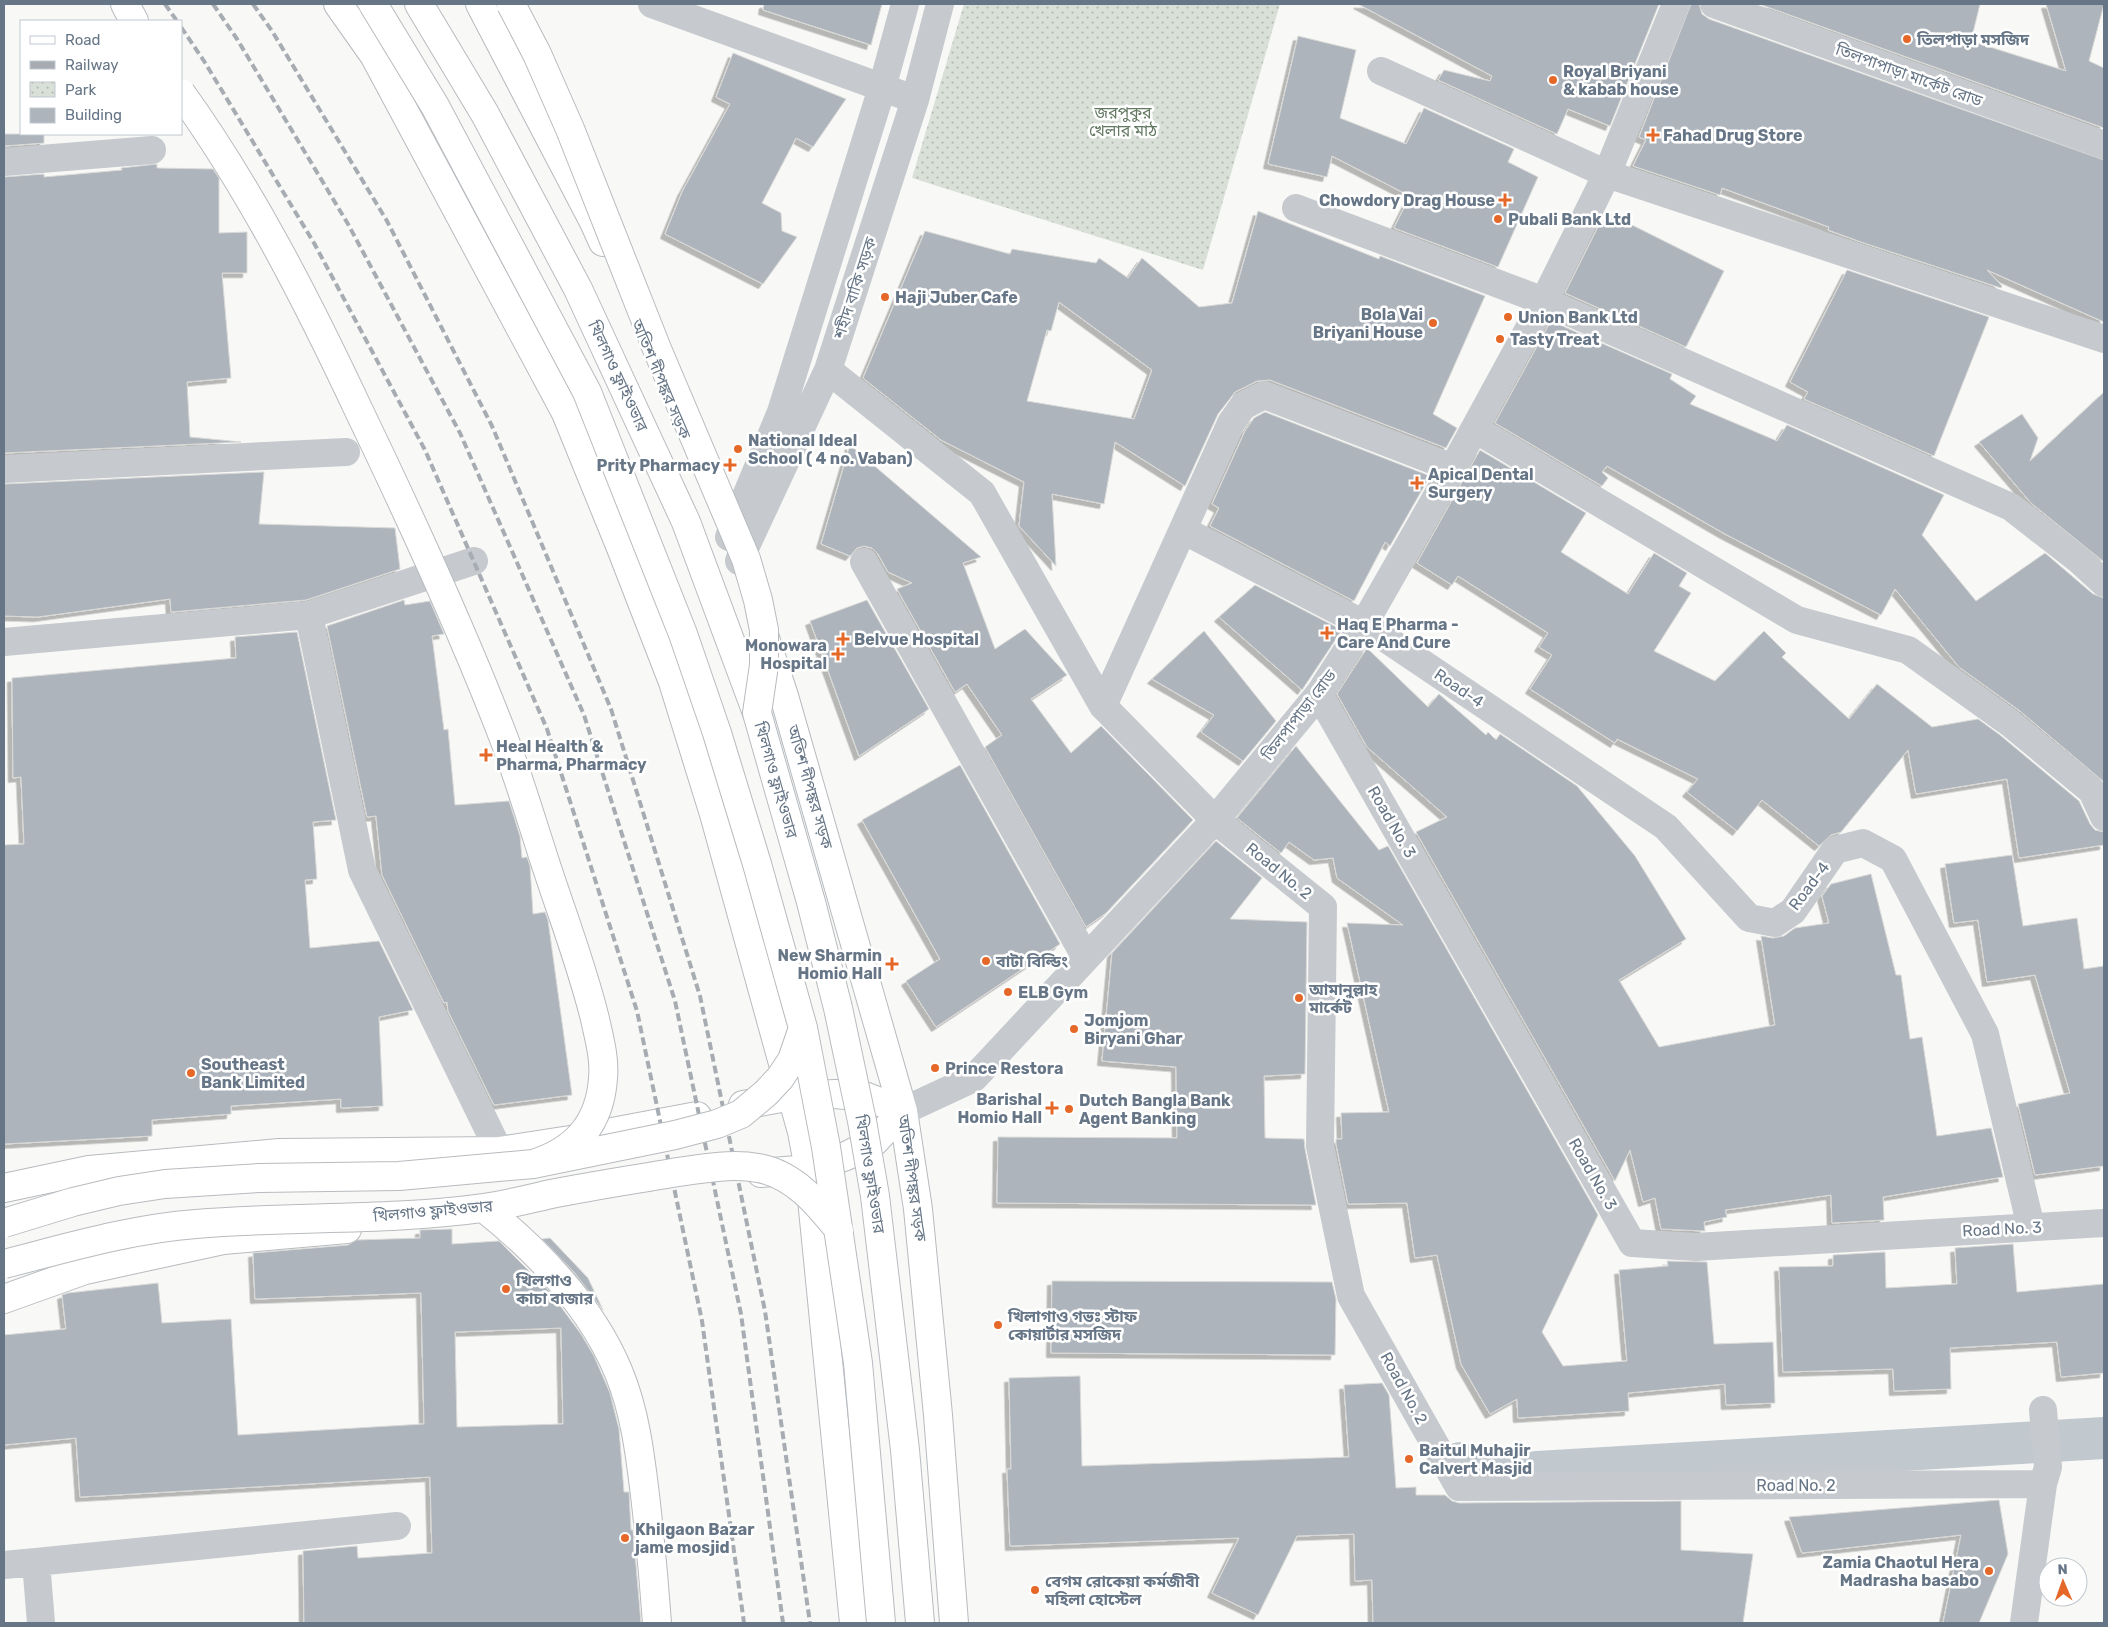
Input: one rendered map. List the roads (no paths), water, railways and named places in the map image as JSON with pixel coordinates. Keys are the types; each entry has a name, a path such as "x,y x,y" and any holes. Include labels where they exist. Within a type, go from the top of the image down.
{"main road":[{"path":"125,4 133,20"},
{"path":"338,4 374,55 566,412 673,682 714,814 802,1132 809,1169 854,1623"},
{"path":"373,4 435,106 587,392 684,634 705,697 754,854 803,1028 826,1147 858,1363 881,1623"},
{"name":"খিলগাও ফ্লাইওভার","path":"419,4 485,114 578,290 686,522 757,712 811,902 851,1064 862,1121 885,1273 905,1450 920,1623"},
{"name":"অতিশ দীপঙ্কর সড়ক","path":"480,4 594,222 734,549 784,696 903,1111 918,1210 937,1406 954,1623"},
{"path":"510,4 537,54 566,121 657,349 746,559 764,630 764,665 757,712"},
{"path":"182,93 215,140 256,210 327,343 421,540 506,744 588,991 604,1061 601,1093 586,1131 577,1141 564,1152 533,1164"},
{"path":"4,1223 82,1200 119,1191 164,1184 259,1178 399,1176 533,1164 675,1135 716,1124 741,1114 766,1094 792,1060 803,1028"},
{"path":"4,1188 89,1170 279,1153 499,1151 652,1126 792,1096 834,1094 866,1097 903,1111 874,1142 846,1156 809,1169 673,1183 443,1220 223,1240 85,1270 4,1299"},
{"name":"খিলগাও ফ্লাইওভার","path":"4,1264 80,1244 137,1232 195,1224 416,1214 484,1208 562,1192 720,1167 757,1167 783,1176 799,1186 839,1230"},
{"path":"484,1208 517,1235 574,1297 599,1336 619,1373 632,1414 640,1450 657,1623"}],"street":[{"path":"652,4 915,100"},
{"name":"শহীদ বাকি সড়ক","path":"734,549 781,412 882,88 905,4"},
{"name":"শহীদ বাকি সড়ক","path":"734,549 828,370 915,100 940,4"},
{"name":"তিলপাপাড়া রোড","path":"903,1111 974,1078 1215,820 1319,694 1364,624 1475,429 1544,301 1607,174 1676,4"},
{"name":"তিলপাপাড়া মার্কেট রোড","path":"1714,4 2104,146"},
{"path":"1380,72 1607,174 2104,339"},
{"path":"4,162 152,150"},
{"path":"1296,208 1544,301 2011,507 2079,560 2104,583"},
{"path":"828,370 982,493 1103,706 1215,820"},
{"path":"1103,706 1232,423 1242,406 1264,395 1453,468"},
{"path":"1475,429 1797,620 1908,650 2010,723 2092,790 2104,817"},
{"path":"4,469 346,452"},
{"name":"Road-4","path":"1183,530 1364,624 1666,827 1750,918 1775,923 1793,911 1835,850 1863,842 1893,859 1985,1034 2031,1227"},
{"path":"4,642 309,615 474,561"},
{"path":"864,562 1086,958"},
{"path":"309,615 362,870 499,1151"},
{"name":"Road No. 3","path":"1319,694 1632,1243 1696,1247 2104,1223"},
{"name":"Road No. 2","path":"1215,820 1323,907 1320,1146 1352,1296 1459,1487 2046,1476"},
{"path":"2024,1623 2046,1476 2043,1410"},
{"path":"4,1565 397,1526"},
{"path":"36,1562 41,1623"}],"waterway":[{"path":"1460,1463 1488,1475 2104,1438"}],"railway":[{"path":"165,4 176,20"},
{"path":"213,4 237,39 348,224 460,433 584,715 675,1001 741,1314 783,1623"},
{"path":"253,4 272,31 387,221 492,426 611,709 700,996 765,1311 810,1623"},
{"path":"182,28 204,61 314,243 425,450 547,729 637,1011 702,1321 744,1623"}],"place":[{"name":"তিলপাড়া মসজিদ","path":"1907,39"},
{"name":"Royal Briyani & kabab house","path":"1553,80"},
{"name":"Fahad Drug Store","path":"1653,135"},
{"name":"Chowdory Drag House","path":"1505,200"},
{"name":"Pubali Bank Ltd","path":"1498,219"},
{"name":"Haji Juber Cafe","path":"885,297"},
{"name":"Union Bank Ltd","path":"1508,317"},
{"name":"Bola Vai Briyani House","path":"1433,323"},
{"name":"Tasty Treat","path":"1500,339"},
{"name":"National Ideal School ( 4 no. Vaban)","path":"738,449"},
{"name":"Prity Pharmacy","path":"730,465"},
{"name":"Apical Dental Surgery","path":"1417,483"},
{"name":"Haq E Pharma - Care And Cure","path":"1327,633"},
{"name":"Belvue Hospital","path":"843,639"},
{"name":"Monowara Hospital","path":"838,654"},
{"name":"Heal Health & Pharma, Pharmacy","path":"486,755"},
{"name":"বাটা বিল্ডিং","path":"986,961"},
{"name":"New Sharmin Homio Hall","path":"892,964"},
{"name":"ELB Gym","path":"1008,992"},
{"name":"আমানুল্লাহ মার্কেট","path":"1299,998"},
{"name":"Jomjom Biryani Ghar","path":"1074,1029"},
{"name":"Prince Restora","path":"935,1068"},
{"name":"Southeast Bank Limited","path":"191,1073"},
{"name":"Barishal Homio Hall","path":"1052,1108"},
{"name":"Dutch Bangla Bank Agent Banking","path":"1069,1109"},
{"name":"খিলগাও কাচা বাজার","path":"506,1289"},
{"name":"খিলাগাও গভঃ স্টাফ কোয়ার্টার মসজিদ","path":"998,1325"},
{"name":"Baitul Muhajir Calvert Masjid","path":"1409,1459"},
{"name":"Khilgaon Bazar jame mosjid","path":"625,1538"},
{"name":"Zamia Chaotul Hera Madrasha basabo","path":"1989,1571"},
{"name":"বেগম রোকেয়া কর্মজীবী মহিলা হোস্টেল","path":"1035,1590"}],"park label":[{"name":"জরপুকুর খেলার মাঠ","path":"1123,121"}]}
